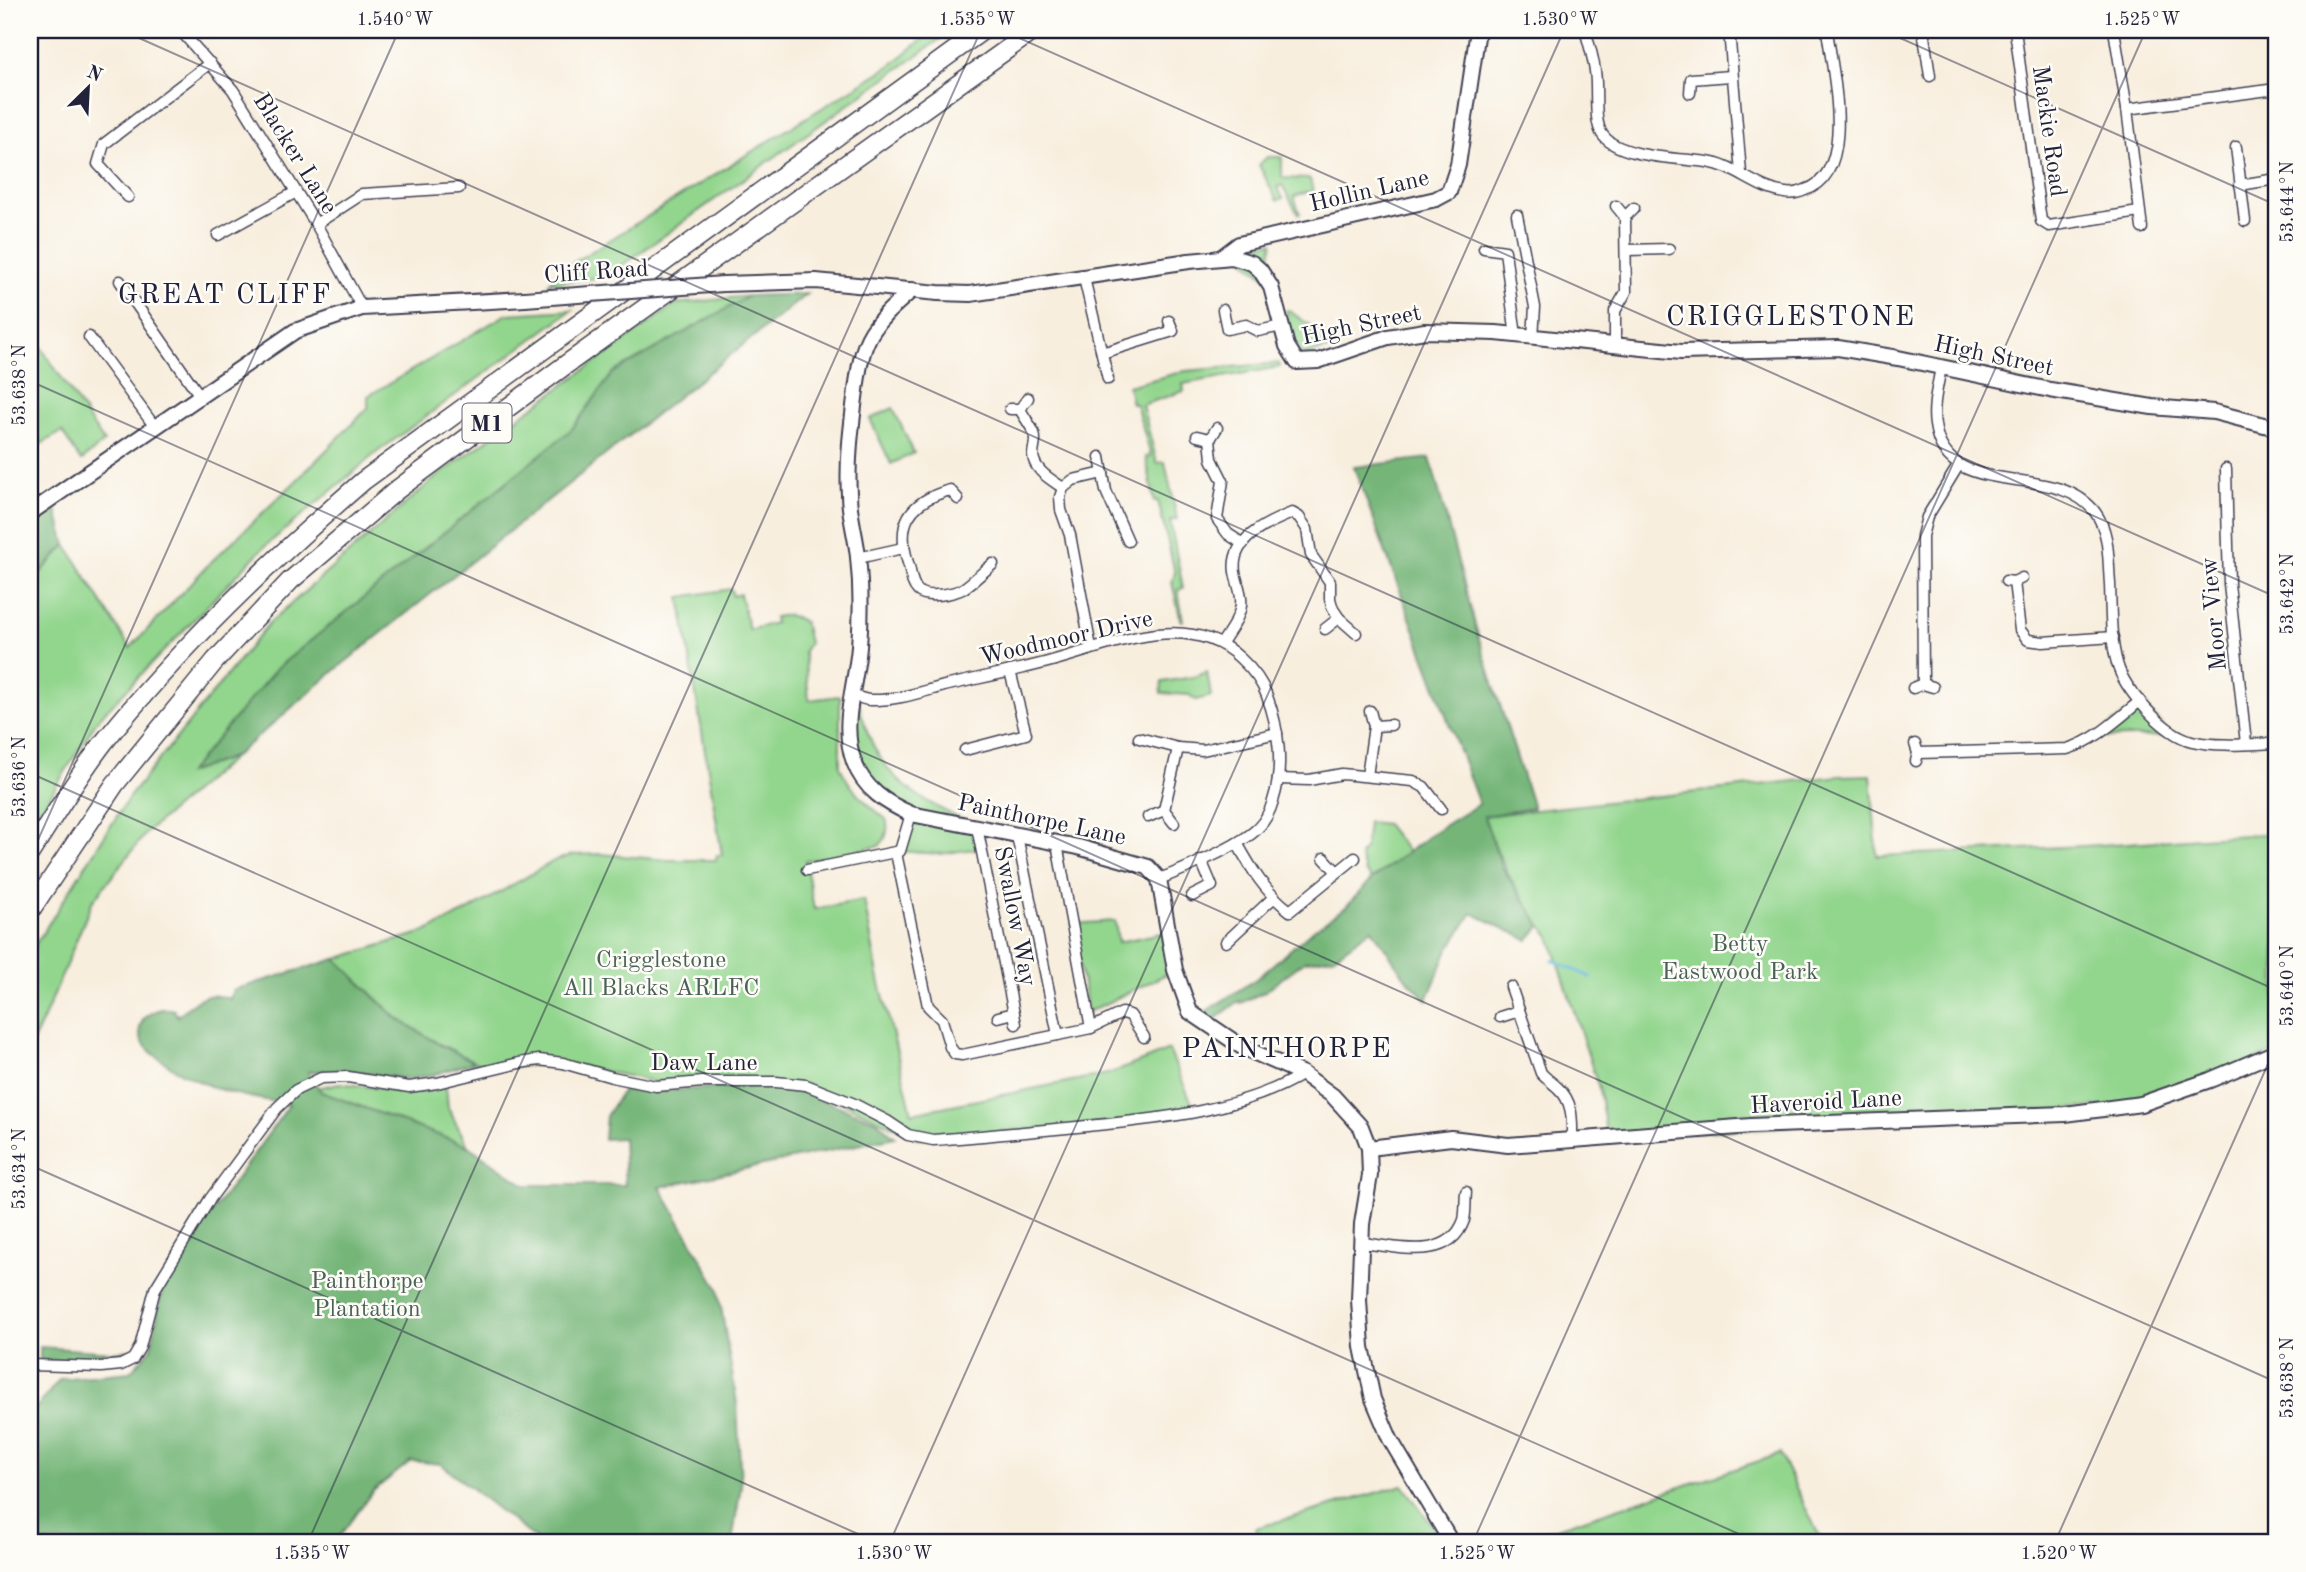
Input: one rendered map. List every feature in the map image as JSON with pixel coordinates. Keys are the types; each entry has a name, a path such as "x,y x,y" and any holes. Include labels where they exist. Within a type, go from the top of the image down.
{"highway":[{"name":"M1","path":"30,853 104,743 209,624 307,530 363,481 983,30"},
{"name":"M1","path":"30,911 37,896 115,784 215,661 290,581 431,464 1034,30"}],"street":[{"name":"Blacker Lane","path":"180,30 233,90 316,224 362,308"},
{"name":"Hollin Lane","path":"1222,257 1239,244 1436,199 1450,192 1458,165 1478,30"},
{"path":"1585,30 1595,71 1598,126 1611,144 1625,150 1717,163 1741,173 1766,190 1788,194 1817,186 1827,176 1836,156 1839,133 1827,30"},
{"path":"1729,30 1741,173"},
{"path":"1923,30 1930,76"},
{"name":"Mackie Road","path":"2015,30 2041,221 2049,226 2139,212"},
{"path":"2114,30 2142,228"},
{"path":"128,197 98,164 104,144 209,63"},
{"path":"1690,93 1691,79 1731,76"},
{"path":"2127,109 2276,89"},
{"path":"2236,147 2245,221"},
{"path":"2240,185 2276,179"},
{"path":"316,224 362,194 459,188"},
{"path":"218,235 296,192"},
{"path":"1615,347 1615,311 1626,292 1625,217 1616,206"},
{"path":"1625,217 1634,208"},
{"path":"1517,215 1535,307 1533,337"},
{"path":"1485,248 1505,251 1516,336"},
{"path":"1626,250 1656,255 1669,248"},
{"name":"Cliff Road","path":"30,513 295,331 362,308 723,284 816,281 970,294 1222,257"},
{"name":"High Street","path":"1222,257 1242,260 1260,270 1271,287 1291,356 1297,362 1307,363 1388,337 1425,331 1533,337 1681,352 1838,348 2138,405 2214,412 2276,428"},
{"path":"1084,278 1108,379"},
{"path":"120,281 200,396"},
{"name":"Painthorpe Lane","path":"912,290 885,313 870,335 862,355 849,452 849,502 858,558 859,647 850,695 849,746 859,774 872,791 886,802 911,814 1099,852 1148,867 1159,880"},
{"path":"1223,310 1227,329"},
{"path":"1102,353 1172,331 1169,321"},
{"path":"1220,339 1227,329 1246,325 1258,331 1282,326"},
{"path":"89,337 155,427"},
{"path":"1941,367 1934,423 1938,441 1945,454 1958,466 1972,472 2064,489 2084,501 2100,519 2107,542 2117,665 2140,701 2165,728 2179,737 2205,743 2276,743"},
{"path":"1028,398 1015,409 1034,433 1035,463 1045,475 1063,488"},
{"path":"1217,428 1210,439 1212,459 1223,481 1217,520 1228,534 1243,544"},
{"path":"1197,436 1210,439"},
{"path":"1100,457 1107,491 1128,541"},
{"path":"1923,687 1923,536 1927,517 1958,466"},
{"name":"Moor View","path":"2226,469 2231,481 2229,584 2246,744"},
{"path":"1091,648 1070,535 1061,510 1063,488 1073,481 1103,473"},
{"path":"958,499 950,490 927,498 917,504 904,525 903,548 912,583 918,591 927,595 963,588 993,564"},
{"path":"1222,643 1241,609 1234,569 1236,556 1252,533 1292,513 1299,517 1307,530 1311,555 1330,582 1330,599 1339,618 1356,634"},
{"path":"858,558 903,548"},
{"path":"977,576 986,586"},
{"path":"2014,580 2020,630 2028,640 2043,642 2113,637"},
{"path":"1325,629 1339,618"},
{"name":"Woodmoor Drive","path":"850,695 870,700 900,697 1143,637 1187,633 1222,643 1251,668 1263,685 1270,704 1277,733 1276,794 1257,830 1237,843 1159,880"},
{"path":"965,750 1026,734 1010,671"},
{"path":"1916,752 2067,749 2102,731 2140,701"},
{"path":"1367,776 1374,726 1370,711"},
{"path":"1374,726 1391,725"},
{"path":"1139,738 1178,748 1203,750 1277,733"},
{"path":"1164,810 1178,748"},
{"path":"1278,779 1308,780 1342,774 1413,781 1432,787 1441,808"},
{"path":"1148,817 1164,810"},
{"path":"1164,810 1174,823"},
{"path":"807,870 896,853 900,850 911,814"},
{"name":"Swallow Way","path":"977,827 1015,1018 998,1017"},
{"path":"1017,836 1058,1035"},
{"path":"1237,843 1255,875 1273,898 1290,911 1355,858"},
{"path":"1057,844 1091,1028"},
{"path":"896,853 928,1006 943,1020 950,1047 955,1054 962,1055 1091,1028 1122,1013 1130,1015 1144,1037"},
{"path":"1324,858 1337,872"},
{"path":"1192,896 1212,886 1201,860"},
{"path":"1159,880 1175,970 1190,1012 1242,1047 1303,1074 1333,1096 1361,1127 1369,1148 1370,1175 1361,1243 1359,1300 1362,1347 1373,1399 1390,1439 1451,1542"},
{"path":"1226,942 1273,898"},
{"path":"1229,924 1236,933"},
{"path":"1511,987 1541,1073 1548,1082 1558,1088 1570,1105 1572,1141"},
{"path":"1500,1017 1519,1011"},
{"name":"Haveroid Lane","path":"1369,1148 1451,1138 1508,1145 1751,1126 2065,1114 2141,1104 2210,1080 2276,1052"},
{"name":"Daw Lane","path":"30,1365 102,1367 126,1364 133,1359 140,1347 155,1289 210,1199 272,1113 296,1090 321,1078 348,1077 409,1087 539,1060 563,1063 656,1086 703,1082 776,1082 806,1085 852,1103 908,1135 933,1140 1125,1122 1196,1112 1280,1088 1303,1074"},
{"path":"1361,1243 1418,1249 1437,1248 1456,1235 1465,1217 1466,1192"}],"green space":[{"path":"934,30 953,30 606,277 549,283 560,271 891,65"},
{"path":"1267,157 1282,157 1282,178 1310,179 1313,191 1294,196 1300,214 1282,185 1277,187 1283,198 1277,201 1259,165"},
{"path":"1273,242 1266,278 1231,249"},
{"path":"807,294 339,667 235,756 188,773 277,668 572,429 613,373 749,296"},
{"path":"749,296 613,373 572,429 189,772 235,756 147,832 92,902 30,1048 30,953 129,797 269,623 436,477 676,304"},
{"path":"572,310 376,453 262,549 98,719 30,828 30,584 66,545 130,648 210,563 368,408 368,396 507,314"},
{"path":"1288,310 1331,340 1333,347 1307,355 1301,352 1291,337"},
{"path":"33,335 104,442 81,461 62,432 30,450 30,338"},
{"path":"1279,363 1280,367 1183,384 1184,391 1142,405 1157,463 1165,462 1177,519 1170,521 1183,588 1178,590 1181,621 1172,582 1175,573 1158,501 1154,501 1146,457 1151,456 1128,386 1185,371"},
{"path":"893,408 914,453 891,464 870,419"},
{"path":"1430,458 1479,639 1533,808 1484,816 1502,867 1541,926 1528,940 1472,913 1448,950 1427,1000 1405,977 1372,929 1333,957 1305,961 1264,992 1241,1003 1239,1001 1214,1020 1205,1012 1256,979 1313,930 1346,907 1371,880 1434,832 1479,804 1354,467"},
{"path":"54,501 66,545 30,584 30,521"},
{"name":"Crigglestone All Blacks ARLFC","path":"731,589 733,596 740,594 749,630 775,623 774,617 788,615 804,622 809,643 804,651 809,700 840,696 840,766 865,802 886,819 887,833 879,846 805,861 814,909 864,900 878,975 912,1113 1112,1073 1169,1050 1194,1108 1125,1122 917,1138 806,1085 672,1085 563,1063 499,1068 475,1062 439,1044 396,1017 336,959 427,931 554,861 572,855 716,860 717,855 722,855 680,597"},
{"path":"1207,672 1211,696 1196,700 1189,695 1161,693 1162,682"},
{"path":"857,696 864,723 884,764 913,792 977,827 981,848 940,854 900,851 911,814 897,808 853,761"},
{"path":"2140,703 2173,736 2094,738"},
{"name":"Betty Eastwood Park","path":"1871,775 1877,856 2276,833 2276,1052 2141,1104 1607,1138 1599,1089 1550,936 1528,908 1511,879 1483,816 1839,776"},
{"path":"1368,822 1386,824 1408,852 1372,879 1365,872 1360,855 1365,849"},
{"path":"1115,921 1118,942 1167,932 1175,970 1088,1012 1072,924"},
{"name":"Painthorpe Plantation","path":"336,959 395,1017 475,1062 408,1079 344,1070 308,1072 321,1092 468,1146 525,1185 625,1185 623,1138 604,1139 606,1116 623,1090 661,1091 747,1086 800,1091 877,1121 895,1137 660,1187 718,1288 737,1404 741,1486 732,1542 539,1542 441,1464 411,1461 373,1491 335,1542 30,1542 30,1415 60,1379 130,1372 151,1349 164,1280 289,1105 210,1086 167,1064 145,1046 140,1031 144,1019 161,1009 174,1010 177,1016 201,998 214,995 230,999 233,990"},
{"path":"339,1083 417,1093 446,1087 448,1108 468,1146 321,1092 317,1088"},
{"path":"40,1347 112,1352 131,1350 126,1359 114,1361 40,1360"},
{"path":"1780,1454 1822,1542 1531,1542 1530,1537"},
{"path":"1403,1485 1444,1542 1259,1542 1256,1528"}],"waterway":[{"path":"1553,960 1590,977"}],"district":[{"name":"GREAT CLIFF","path":"225,293"},
{"name":"CRIGGLESTONE","path":"1791,315"},
{"name":"PAINTHORPE","path":"1287,1047"}]}
